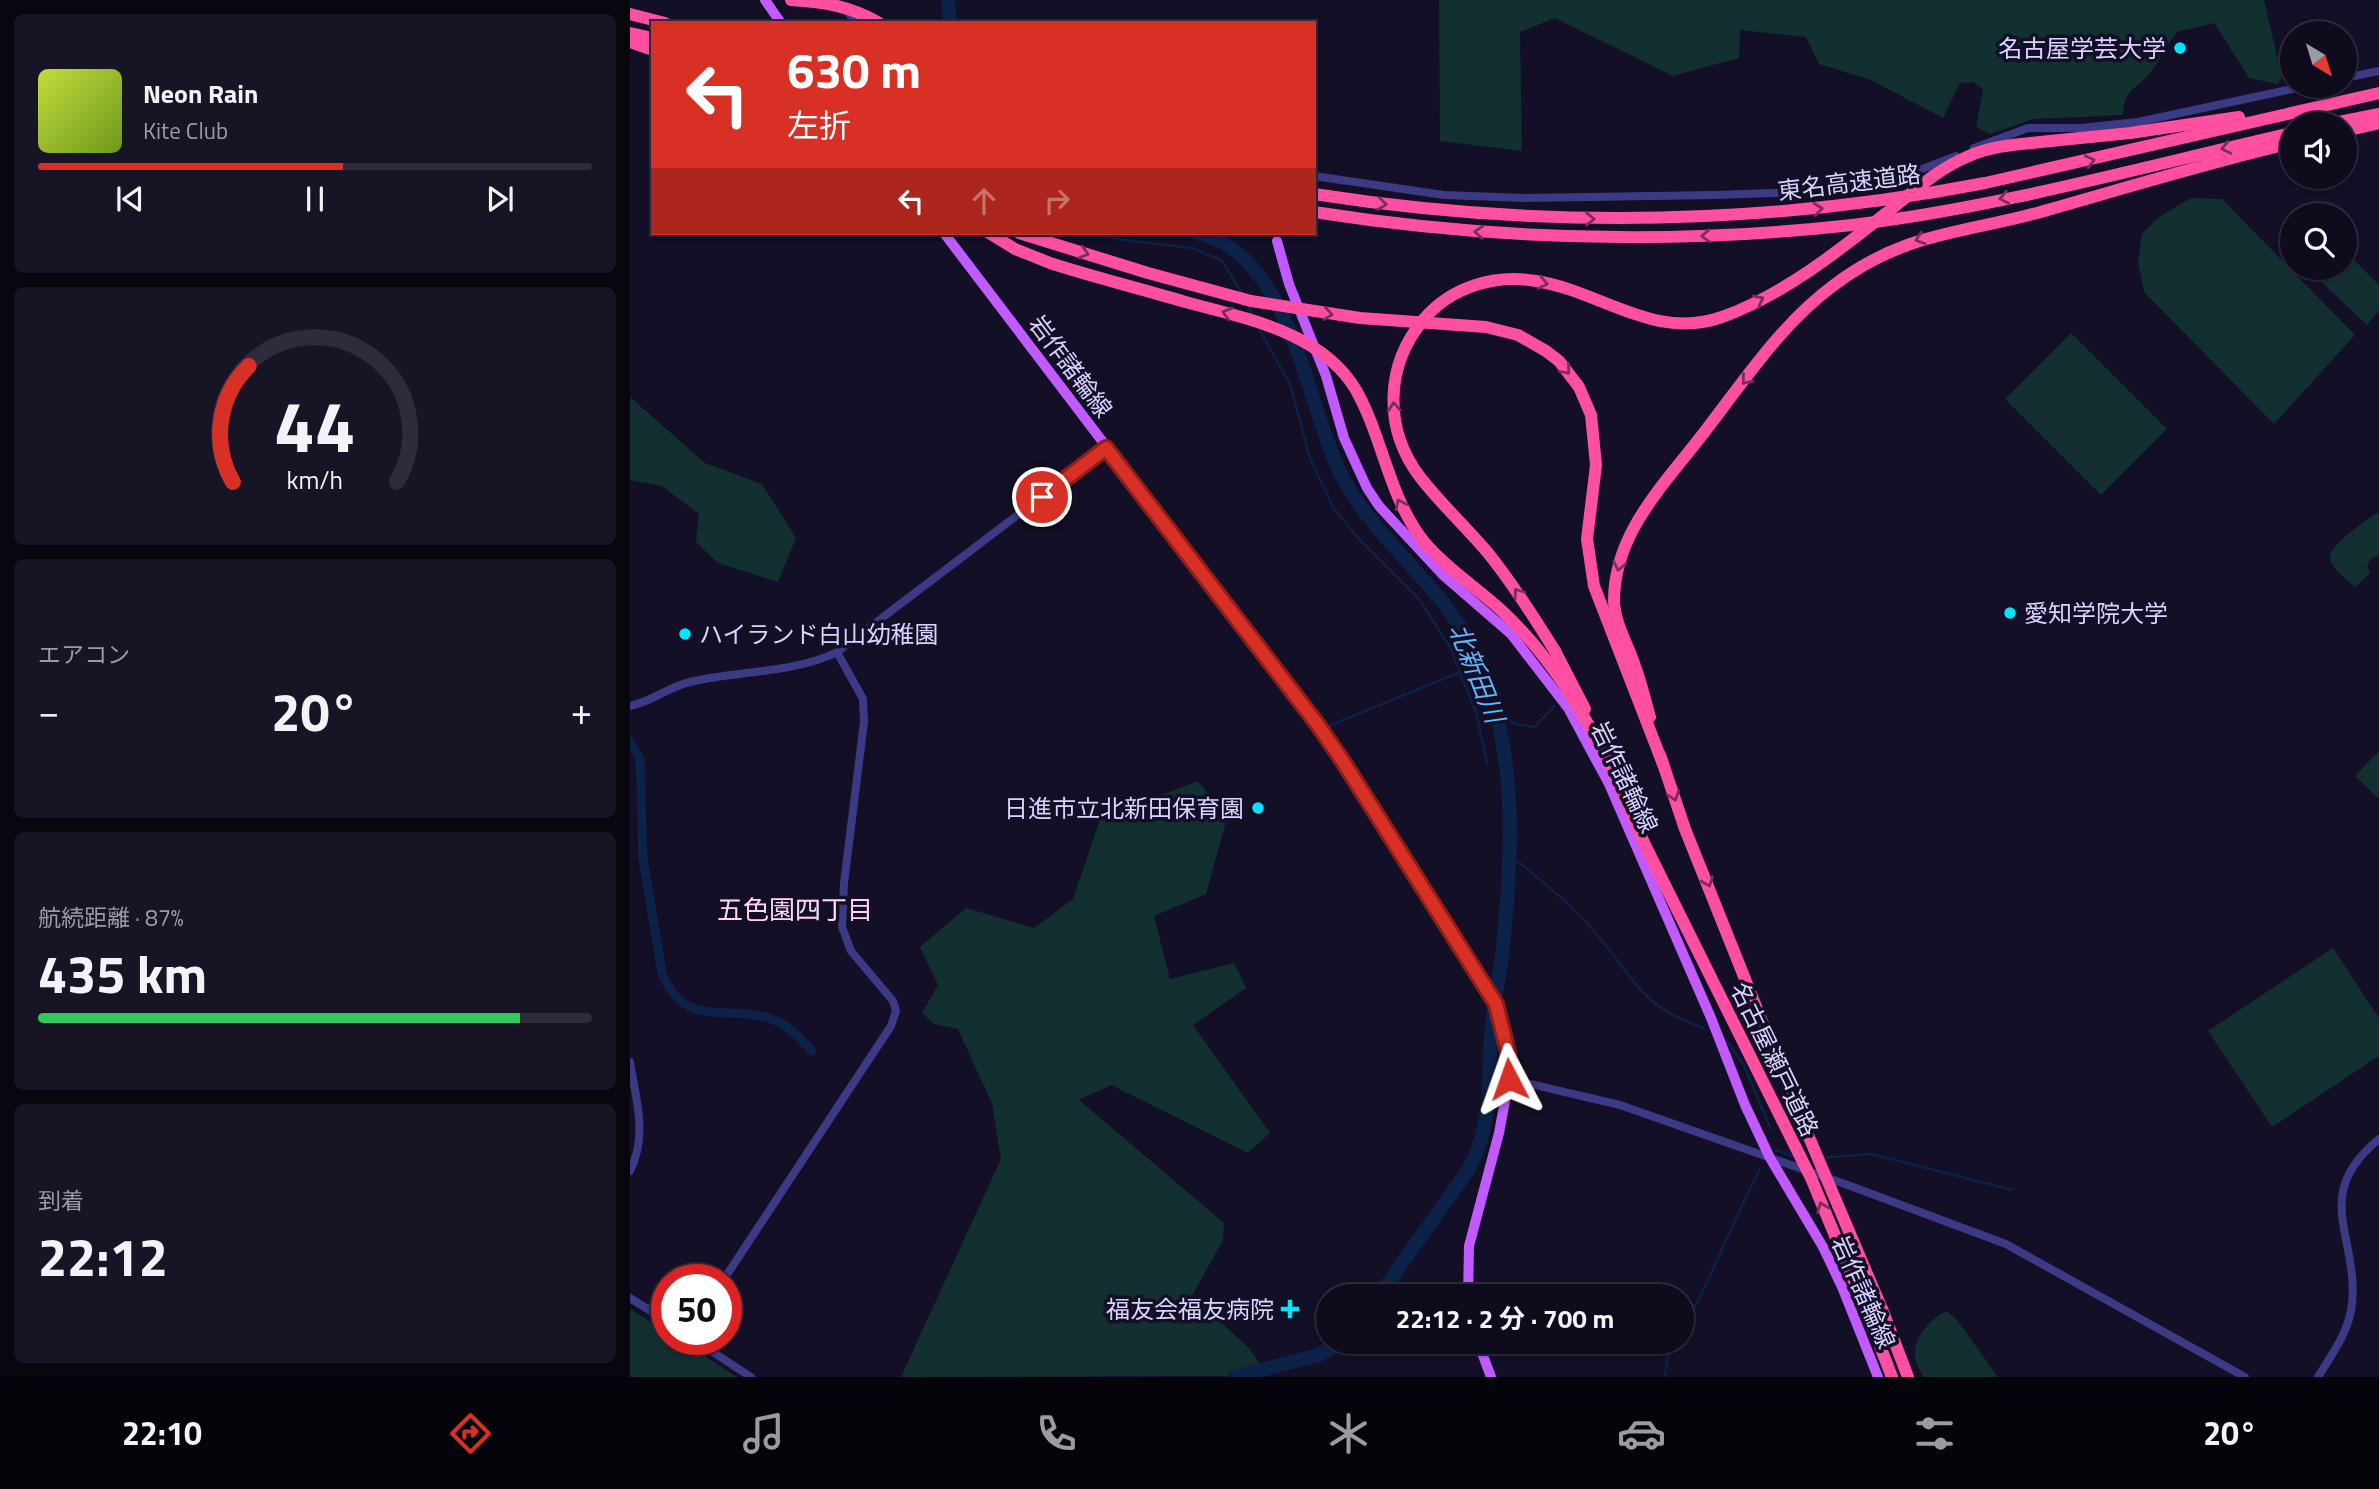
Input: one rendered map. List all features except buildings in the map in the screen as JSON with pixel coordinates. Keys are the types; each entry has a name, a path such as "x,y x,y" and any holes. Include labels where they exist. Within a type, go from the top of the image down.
{"highway":[{"path":"791,0 834,4 852,9 876,21"},
{"path":"630,14 657,21"},
{"path":"630,33 651,38"},
{"path":"630,42 651,49"},
{"path":"1610,764 1570,678 1533,615 1500,569 1419,476 1409,460 1396,426 1393,410 1395,373 1408,341 1442,302 1471,286 1502,279 1551,284 1630,314 1660,322 1690,324 1722,317 1778,289 1820,262 1953,163 1995,147 2227,119 2379,91"},
{"name":"東名高速道路","path":"1316,194 1447,212 1574,219 1666,219 1775,213 1918,196 1984,183 2379,91"},
{"path":"2357,118 2379,114"},
{"path":"2357,128 2379,123"},
{"name":"東名高速道路","path":"1316,212 1417,227 1546,236 1689,237 1775,232 1855,225 1957,207 2280,135"},
{"path":"1663,764 1636,667 1616,621 1615,586 1621,554 1637,521 1660,488 1808,307 1868,262 1923,238 2011,220 2280,146"},
{"path":"992,235 1049,263 1246,318 1294,337 1325,356 1355,390 1370,422 1394,490 1416,531 1441,559 1516,624 1547,660 1574,699 1610,764"},
{"path":"1024,235 1147,273 1251,301 1360,318 1486,327 1518,335 1559,361 1579,387 1591,415 1596,465 1587,539 1594,586 1663,764"},
{"name":"名古屋瀬戸道路","path":"1610,764 1645,845 1811,1178 1892,1377"},
{"name":"名古屋瀬戸道路","path":"1663,764 1685,829 1763,1027 1908,1377"}],"main road":[{"path":"765,0 780,21"},
{"name":"岩作諸輪線","path":"946,235 1318,725 1496,1004 1508,1052 1509,1079 1499,1133 1469,1246 1468,1284"},
{"name":"岩作諸輪線","path":"1277,241 1289,284 1326,376 1356,468 1387,515 1444,576 1511,634 1568,708 1609,784 1711,1018 1745,1105 1770,1158 1823,1247 1878,1377"},
{"path":"1482,1354 1491,1377"}],"street":[{"path":"834,0 854,21"},
{"path":"2357,76 2379,71"},
{"path":"1316,176 1444,195 1525,198 1799,191 1899,178 2028,128 2081,128 2138,122 2280,92"},
{"path":"630,706 682,684 803,663 837,652 1106,448"},
{"path":"734,1264 891,1026 896,1011 893,1001 851,951 842,926 844,883 864,722 863,699 837,652"},
{"path":"630,1062 641,1137 637,1157 630,1171"},
{"path":"1509,1079 1620,1105 2006,1244 2245,1377"},
{"path":"2318,1377 2344,1334 2352,1304 2351,1271 2342,1228 2341,1202 2346,1183 2359,1157 2379,1139"},
{"path":"630,1298 651,1311"},
{"path":"717,1355 751,1377"}],"green space":[{"path":"1439,0 2264,0 2280,69 2280,80 2277,84 2249,78 2214,23 2177,32 2153,69 2128,96 2123,115 2033,119 1990,134 1976,127 1983,89 1973,82 1960,83 1943,118 1871,80 1819,64 1806,37 1740,30 1739,58 1673,76 1555,18 1520,32 1522,151 1440,141"},
{"path":"2191,198 2222,199 2280,258 2280,280 2301,280 2355,335 2274,424 2144,292 2138,262 2142,234 2159,217"},
{"path":"2357,263 2379,285 2379,310 2367,325 2319,280 2357,280"},
{"path":"2071,333 2167,429 2101,495 2005,399"},
{"path":"630,397 705,463 762,484 796,538 778,582 718,563 696,542 699,514 662,486 630,480"},
{"path":"2379,512 2379,555 2372,558 2367,565 2370,573 2355,587 2336,569 2330,557 2343,539"},
{"path":"2379,751 2379,799 2355,776"},
{"path":"1198,781 1227,818 1206,894 1154,916 1170,979 1234,963 1246,988 1193,1025 1270,1133 1248,1153 1111,1085 1079,1100 1224,1223 1223,1240 1192,1296 1249,1348 1268,1376 901,1377 1001,1159 992,1104 958,1029 934,1024 922,1013 938,985 920,947 966,908 1034,928 1073,899 1100,819"},
{"path":"2333,948 2379,1018 2379,1056 2272,1127 2208,1031"},
{"path":"630,1309 651,1322 651,1355 703,1355 737,1377 630,1377"},
{"path":"1947,1311 1957,1320 1998,1377 1923,1377 1915,1358 1917,1342 1930,1323"}],"waterway":[{"name":"北新田川","path":"948,0 950,21"},
{"path":"1098,235 1193,248 1222,261 1243,295"},
{"name":"北新田川","path":"1202,235 1228,246 1253,268 1273,297 1303,367 1338,468 1366,514 1437,596 1468,640 1485,677 1497,715 1505,755 1509,795 1509,876 1483,1131 1469,1169 1387,1284"},
{"path":"1247,304 1253,317"},
{"path":"1259,329 1290,384 1310,458 1333,507 1358,538 1419,599 1450,647 1460,672 1329,726"},
{"path":"1460,673 1476,712 1487,763"},
{"path":"1498,716 1517,724 1535,727 1554,706"},
{"path":"630,741 640,759 643,859 662,973 671,991 696,1009 758,1015 774,1020 790,1030 812,1051"},
{"path":"1509,854 1583,919 1650,999 1664,1010 1703,1028"},
{"path":"1726,1040 1744,1065 1771,1130"},
{"path":"1776,1150 1795,1157"},
{"path":"1821,1158 1871,1154 2013,1190"},
{"path":"1694,1308 1760,1169"},
{"name":"北新田川","path":"1234,1377 1321,1354"},
{"path":"1665,1377 1669,1354"}],"place":[{"name":"名古屋学芸大学","path":"2180,48"},
{"name":"愛知学院大学","path":"2010,613"},
{"name":"ハイランド白山幼稚園","path":"685,634"},
{"name":"日進市立北新田保育園","path":"1258,808"},
{"name":"福友会福友病院","path":"1290,1309"}],"district":[{"name":"五色園四丁目","path":"795,909"}],"route":[{"path":"1042,497 1106,448 1318,725 1344,763 1496,1004 1508,1052 1509,1079"}]}
